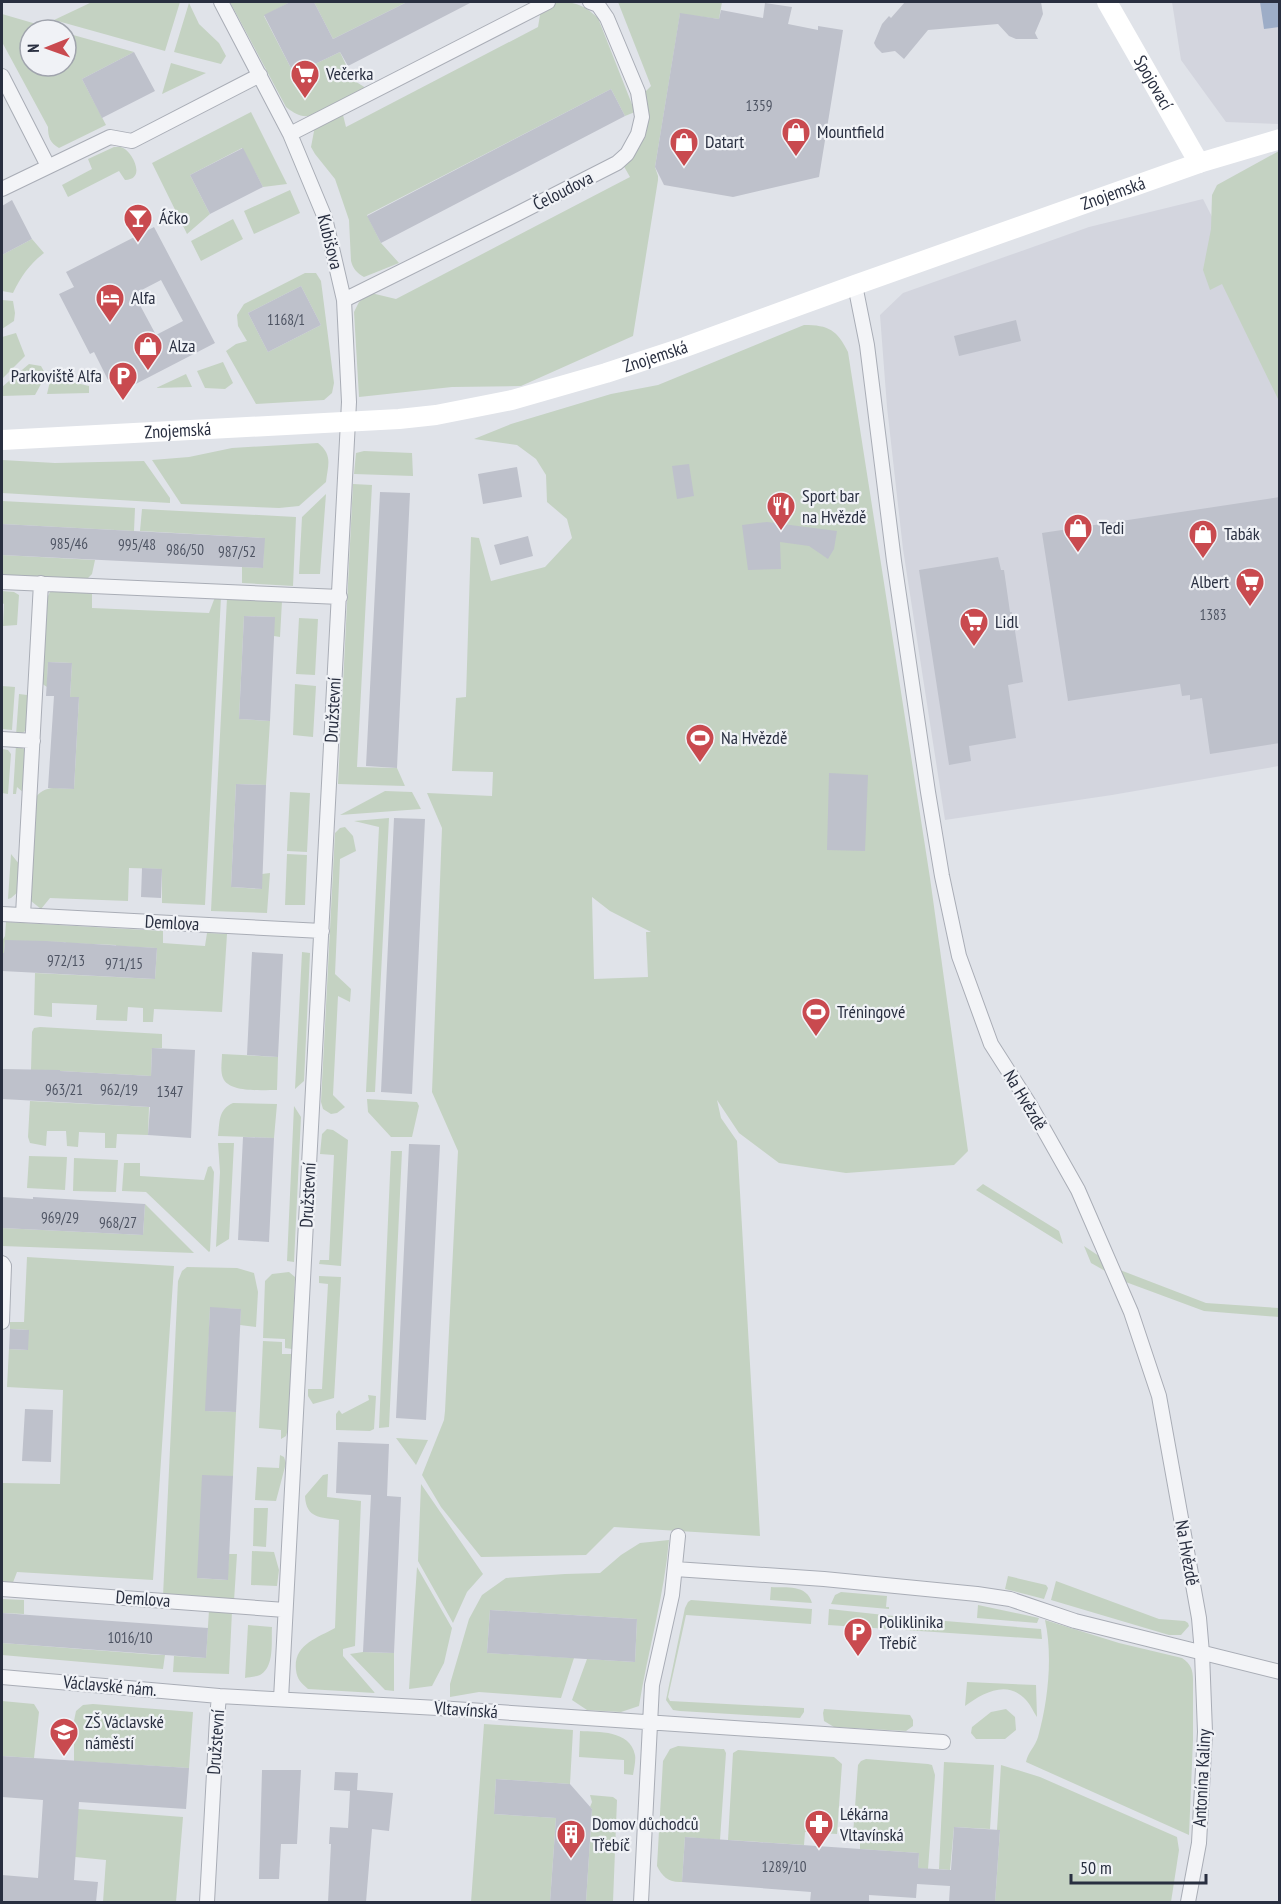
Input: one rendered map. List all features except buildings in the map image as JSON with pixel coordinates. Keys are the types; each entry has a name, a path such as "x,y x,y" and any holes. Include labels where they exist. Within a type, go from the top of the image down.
{"street":[{"name":"Kubišova","path":"221,2 290,134 325,218 344,300 349,423"},
{"path":"290,134 548,2"},
{"name":"Čeloudova","path":"344,300 588,178 617,163 627,154 638,134 642,117 638,92 607,18 598,5 590,2"},
{"name":"Spojovací","path":"1107,2 1199,163"},
{"path":"2,189 110,137 132,141 260,75"},
{"path":"2,76 48,166"},
{"name":"Znojemská","path":"2,440 349,423 436,415 512,400 685,347 1199,163 1280,139"},
{"name":"Na Hvězdě","path":"855,285 867,345 894,561 928,792 942,876 959,956 991,1044 1030,1105 1078,1190 1131,1312 1159,1396 1197,1606 1202,1653"},
{"name":"Družstevní","path":"207,1902 219,1696 281,1699 349,423"},
{"path":"2,582 340,597"},
{"path":"23,915 41,583"},
{"path":"2,739 33,741"},
{"name":"Demlova","path":"2,914 321,931"},
{"path":"2,1263 4,1266 2,1322"},
{"path":"641,1902 652,1685 672,1595 678,1536"},
{"path":"675,1569 824,1580 1010,1599 1075,1621 1280,1672"},
{"name":"Demlova","path":"2,1589 285,1610"},
{"name":"Antonína Kaliny","path":"1188,1902 1199,1843 1205,1732 1202,1653"},
{"name":"Václavské nám.","path":"2,1677 219,1696"},
{"name":"Vltavínská","path":"281,1699 944,1743"}],"shaded area":[{"path":"1172,2 1279,2 1279,124 1226,122 1181,60"},
{"path":"1203,199 1279,349 1279,766 1112,795 945,820 903,549 887,407 880,315 903,293 1089,227"}],"green space":[{"path":"92,2 180,2 165,51 78,27 78,18 58,18"},
{"path":"230,2 290,2 264,16 294,74 340,52 353,80 366,88 317,114 303,116 292,111 286,107"},
{"path":"314,2 407,2 333,39"},
{"path":"561,2 581,6 598,18 635,112 625,116 611,89 367,215 381,243 399,263 364,277 359,274 351,261 349,220 335,179 311,147 315,126 342,111 346,127 538,27 541,9 552,3"},
{"path":"618,2 722,2 719,19 680,14 655,167 658,180 633,336 521,386 452,387 359,397 354,312 359,302 371,293 396,299 630,177 622,163 644,107 647,105 645,99 640,97 651,86"},
{"path":"189,3 199,24 219,43 226,56 221,64 174,52"},
{"path":"2,14 18,19 18,72 2,42"},
{"path":"78,36 134,52 82,79 106,125 59,148 49,137 48,127 21,78 78,78"},
{"path":"171,63 206,73 162,94"},
{"path":"251,112 287,184 263,187 242,148 190,175 210,214 187,234 152,163"},
{"path":"114,147 127,150 136,165 132,179 125,180 119,171 68,197 62,185 92,169 88,159"},
{"path":"1279,151 1279,401 1222,284 1210,290 1203,270 1211,229 1212,195 1217,185"},
{"path":"290,190 300,213 254,234 244,211"},
{"path":"233,219 243,239 201,261 191,241"},
{"path":"32,239 44,253 26,271 13,293 2,291 2,255"},
{"path":"305,273 316,273 321,281 334,383 332,393 324,400 256,404 226,351 236,344 247,341 238,326 237,315 244,304","holes":["301,286 321,325 268,352 248,313"]},
{"path":"2,300 13,301 15,313 14,321 2,329"},
{"name":"Na Hvězdě","path":"804,325 820,326 831,330 840,338 848,352 930,878 968,1151 954,1165 846,1173 779,1163 739,1133 717,1100 721,1118 737,1141 760,1536 614,1527 586,1555 481,1557 441,1507 422,1475 444,1420 445,1411 458,1151 432,1092 442,828 427,793 492,796 493,772 452,771 456,698 466,697 471,537 479,538 491,581 545,567 572,538 567,519 547,502 546,475 536,459 517,445 474,439 511,424 611,394 658,385","holes":["592,897 610,911 651,932 646,932 648,977 594,979"]},
{"path":"16,333 25,356 2,379 2,337"},
{"path":"223,362 233,383 225,389 205,388 197,371"},
{"path":"29,364 41,366 46,375 35,395 2,396 2,387"},
{"path":"186,374 192,387 156,388"},
{"path":"51,377 89,386 89,393 47,394"},
{"path":"318,443 328,456 326,482 299,506 279,508 181,504 152,460 189,457 232,448"},
{"path":"364,451 412,453 413,476 354,474 356,453"},
{"path":"2,460 55,463 144,461 170,498 170,503 2,493"},
{"path":"353,484 372,485 357,767 397,768 405,786 338,784"},
{"path":"326,494 320,574 299,574 302,517"},
{"path":"2,501 135,508 134,531 2,524"},
{"path":"142,509 296,517 293,586 242,583 242,567 263,568 264,538 140,531"},
{"path":"2,555 95,560 92,574 87,579 2,575"},
{"path":"60,589 92,591 92,608 209,613 215,597 221,597 205,905 162,903 162,869 129,868 128,901 50,898 41,909 31,901 36,797 48,789 74,789 79,697 70,697 72,663 48,662 47,687 41,683 45,602 50,592"},
{"path":"2,591 19,595 17,625 3,626"},
{"path":"227,598 282,601 280,637 274,636 274,617 244,616 239,719 270,721 266,785 236,784 231,887 261,889 262,874 270,873 267,913 211,911"},
{"path":"299,618 318,619 315,675 296,674"},
{"path":"295,684 316,686 313,737 293,735"},
{"path":"2,686 15,687 12,730 2,729"},
{"path":"19,694 30,698 30,715 26,730 16,735"},
{"path":"16,745 24,749 27,755 25,794 17,787 16,794 13,794"},
{"path":"2,749 8,750 11,754 8,794 2,793"},
{"path":"385,791 412,792 421,809 340,815"},
{"path":"290,792 310,793 307,852 287,851"},
{"path":"389,818 375,1092 366,1092 379,827 354,821"},
{"path":"345,827 353,836 356,851 340,859 335,974 351,989 350,1002 338,996 333,1095 345,1107 331,1114 323,1109 321,1102 335,833"},
{"path":"11,854 20,865 18,892 8,899"},
{"path":"287,854 307,855 305,905 285,905"},
{"path":"6,922 163,931 163,943 205,946 207,933 227,934 222,1012 154,1009 153,1022 143,1022 143,1008 128,1007 127,1021 96,1020 97,1005 52,1003 52,1017 34,1015 35,973 155,979 157,948 5,941 4,953 2,953"},
{"path":"302,952 310,953 304,1081 295,1089"},
{"path":"34,1028 162,1034 162,1048 152,1048 151,1076 31,1070 32,1032"},
{"path":"222,1054 278,1057 277,1090 247,1090 226,1083 222,1072"},
{"path":"367,1099 417,1102 419,1106 412,1137 391,1137 368,1112"},
{"path":"30,1101 149,1107 148,1135 117,1134 116,1148 105,1148 105,1133 79,1132 78,1147 67,1146 66,1131 47,1131 46,1146 30,1143 28,1137"},
{"path":"233,1103 277,1104 274,1138 218,1136 222,1113"},
{"path":"294,1106 301,1117 294,1262 287,1261"},
{"path":"327,1129 333,1130 348,1140 341,1266 319,1264 320,1260 329,1260 334,1155 320,1154 322,1134"},
{"path":"218,1143 234,1143 229,1239 216,1247 220,1172"},
{"path":"391,1151 402,1151 389,1427 379,1428"},
{"path":"29,1156 67,1157 65,1190 27,1188"},
{"path":"74,1158 118,1160 116,1192 73,1191"},
{"path":"124,1163 140,1163 140,1176 204,1180 208,1167 211,1166 214,1172 209,1252 146,1192 122,1191"},
{"path":"983,1184 1059,1231 1063,1244 976,1190"},
{"path":"145,1204 194,1253 2,1246 2,1228 143,1235"},
{"path":"1084,1246 1120,1270 1206,1303 1279,1308 1279,1317 1204,1311 1123,1281 1091,1263"},
{"path":"27,1257 174,1266 153,1580 17,1572 12,1585 2,1581 2,1483 60,1484 63,1390 7,1387 9,1349 27,1350 28,1330 10,1329 10,1322 24,1322"},
{"path":"187,1267 237,1268 254,1273 258,1292 256,1327 240,1325 241,1309 210,1308 206,1411 236,1412 233,1476 197,1578 227,1580 229,1554 237,1554 234,1601 163,1596 178,1281 182,1271"},
{"path":"289,1272 295,1277 292,1349 285,1348 285,1339 263,1338 265,1281 272,1274"},
{"path":"319,1276 341,1277 334,1398 313,1404 308,1396 308,1389 322,1389 328,1284 319,1283"},
{"path":"263,1341 282,1342 282,1354 292,1354 288,1429 286,1436 281,1439 281,1430 259,1428"},
{"path":"368,1395 376,1396 374,1429 370,1431 336,1430 336,1414 339,1410 342,1414 369,1400"},
{"path":"396,1438 428,1440 416,1465"},
{"path":"280,1455 284,1457 286,1463 276,1501 255,1500 257,1467 279,1468"},
{"path":"328,1474 327,1497 361,1501 355,1646 343,1649 343,1656 375,1693 308,1689 300,1681 297,1673 296,1661 302,1648 335,1628 339,1520 311,1513 305,1496 323,1475"},
{"path":"421,1484 483,1574 467,1592 453,1623 418,1561"},
{"path":"254,1508 268,1508 266,1547 253,1546"},
{"path":"669,1540 639,1706 621,1712 587,1710 572,1700 587,1659 635,1662 637,1619 490,1610 487,1653 574,1658 561,1698 479,1692 450,1697 450,1684 469,1619 482,1595 506,1578 600,1573 640,1543"},
{"path":"252,1551 274,1552 279,1570 277,1586 251,1585"},
{"path":"417,1567 452,1628 444,1663 432,1686 409,1689"},
{"path":"1008,1576 1046,1585 1048,1588 1044,1599 1005,1589"},
{"path":"1056,1581 1159,1619 1185,1621 1189,1626 1181,1635 1169,1635 1051,1600"},
{"path":"771,1587 801,1590 806,1593 812,1603 770,1600"},
{"path":"841,1592 887,1596 886,1607 889,1609 831,1604 835,1595"},
{"path":"2,1599 24,1600 24,1614 2,1613"},
{"path":"691,1600 812,1609 811,1624 686,1615 668,1697 670,1701 804,1708 800,1718 673,1710 666,1700 685,1608"},
{"path":"978,1605 1039,1618 1037,1623 977,1618"},
{"path":"829,1609 1041,1629 1042,1639 828,1625"},
{"path":"209,1610 232,1611 229,1674 173,1672 174,1656 206,1658"},
{"path":"1045,1620 1119,1643 1182,1658 1189,1665 1193,1676 1193,1740 1189,1835 1026,1762 1038,1737 1047,1694 1049,1648"},
{"path":"248,1625 272,1627 272,1646 270,1660 265,1671 258,1676 245,1678"},
{"path":"2,1643 165,1655 163,1669 2,1655"},
{"path":"394,1653 394,1691 385,1690 350,1654"},
{"path":"967,1682 1036,1685 1037,1717 1026,1700 1011,1690 995,1690 965,1706"},
{"path":"2,1701 34,1704 39,1712 34,1758 2,1756"},
{"path":"83,1705 193,1712 189,1768 74,1761 76,1711"},
{"path":"824,1709 910,1715 913,1726 906,1731 834,1727 824,1721"},
{"path":"1006,1709 1015,1717 1016,1730 1005,1739 976,1739 971,1733 972,1727 991,1712"},
{"path":"484,1724 573,1730 570,1784 496,1779 494,1814 556,1818 550,1902 471,1902"},
{"path":"580,1731 604,1732 627,1741 635,1755 633,1775 624,1774 624,1760 579,1757"},
{"path":"678,1746 724,1749 726,1753 720,1840 685,1837 682,1882 667,1879 657,1866 663,1761 670,1749"},
{"path":"738,1750 834,1757 842,1764 837,1834 805,1832 804,1845 728,1840 733,1753"},
{"path":"866,1759 932,1765 935,1775 928,1869 918,1868 919,1853 860,1849 860,1836 853,1835 858,1765"},
{"path":"944,1762 994,1765 990,1829 954,1827 950,1870 939,1869"},
{"path":"1001,1765 1040,1777 1177,1837 1179,1850 1171,1902 995,1902 1000,1830 997,1830"},
{"path":"590,1795 613,1797 617,1800 613,1902 586,1902 592,1809"},
{"path":"78,1809 183,1817 176,1902 103,1902 106,1860 75,1857"}],"water":[{"path":"1260,2 1279,2 1279,27 1264,29"}],"place":[{"name":"Večerka","path":"305,100"},
{"name":"Mountfield","path":"796,158"},
{"name":"Datart","path":"684,168"},
{"name":"Áčko","path":"138,244"},
{"name":"Alfa","path":"110,324"},
{"name":"Alza","path":"148,372"},
{"name":"Parkoviště Alfa","path":"123,402"},
{"name":"Sport bar na Hvězdě","path":"781,532"},
{"name":"Tedi","path":"1078,554"},
{"name":"Tabák","path":"1203,560"},
{"name":"Albert","path":"1250,608"},
{"name":"Lidl","path":"974,648"},
{"name":"Na Hvězdě","path":"700,764"},
{"name":"Tréningové","path":"816,1038"},
{"name":"Poliklinika Třebíč","path":"858,1658"},
{"name":"ZŠ Václavské náměstí","path":"64,1758"},
{"name":"Lékárna Vltavínská","path":"819,1850"},
{"name":"Domov důchodců Třebíč","path":"571,1860"}]}
